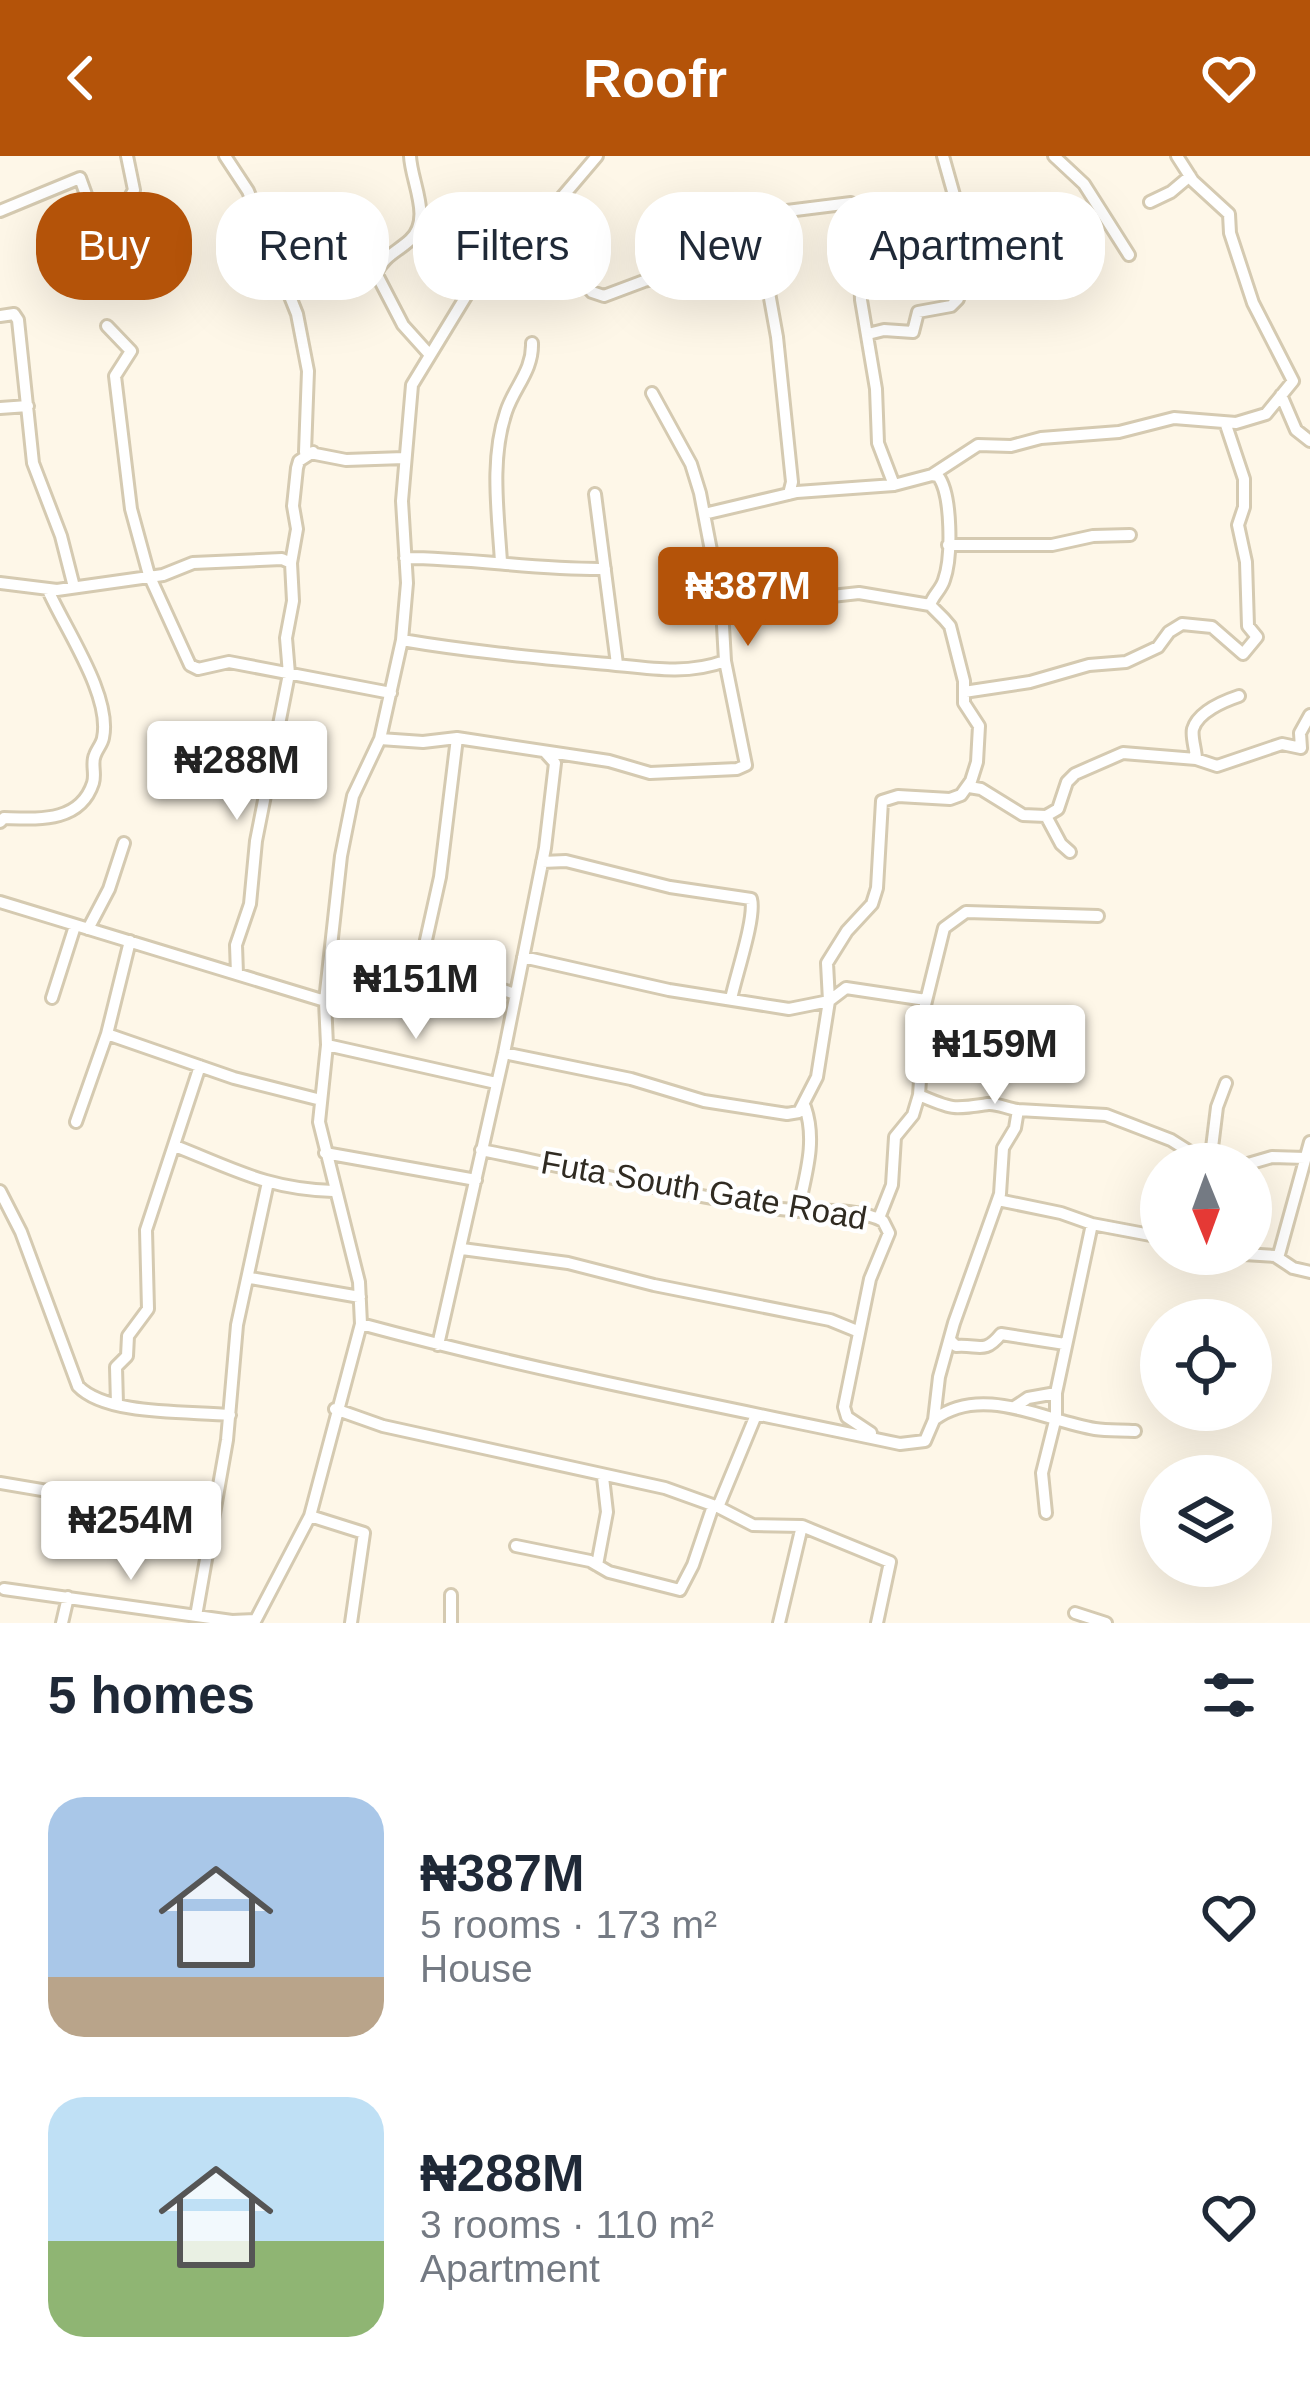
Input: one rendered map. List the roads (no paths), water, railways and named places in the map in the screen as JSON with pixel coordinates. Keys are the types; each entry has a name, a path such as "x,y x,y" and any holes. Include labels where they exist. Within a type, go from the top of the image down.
{"street":[{"path":"0,211 80,178 93,214 125,206 133,194 129,161 142,156"},
{"path":"225,156 248,191 297,314 308,371 303,447 309,454 346,460 404,458"},
{"path":"410,156 420,211 418,230 388,255 376,273 403,325 430,355"},
{"path":"570,192 598,156"},
{"path":"868,334 913,332 918,312 951,306 958,299 972,238 961,220 943,156"},
{"path":"1054,156 1084,184 1129,254"},
{"path":"1177,156 1190,176 1229,214 1230,233 1252,303 1294,381"},
{"path":"1150,202 1190,176"},
{"path":"789,494 792,482 777,337 767,299 757,213 857,204 861,300 876,389 878,443 894,485"},
{"path":"4,1589 255,1622 310,1516 361,1324 360,1297 319,1123 327,1045 325,1001 353,796 380,739 401,640 408,400 463,300"},
{"path":"0,316 14,314 18,320 33,464 61,536 74,587"},
{"path":"107,326 131,351 115,376 131,509 149,575 194,668 229,662 391,694"},
{"path":"501,562 499,444 506,410 532,360 532,343"},
{"path":"704,514 789,494 894,485 932,475 978,445 1011,446 1041,438 1119,432 1174,418 1226,425 1266,414 1294,381 1310,374"},
{"path":"380,739 457,739 650,773 744,768 746,757 725,661 722,608 704,514 691,464 652,393"},
{"path":"1281,395 1296,430 1310,441"},
{"path":"0,408 28,406"},
{"path":"964,692 1030,682 1089,665 1126,662 1158,647 1182,624 1211,627 1243,654 1248,652 1257,637 1248,626 1246,562 1238,525 1244,507 1244,479 1226,425"},
{"path":"237,974 236,945 250,904 256,841 289,674 286,638 293,601 297,464 313,452"},
{"path":"930,604 944,582 946,487 956,462"},
{"path":"932,475 946,487"},
{"path":"595,494 617,664"},
{"path":"948,545 1052,545 1093,536 1130,535"},
{"path":"405,558 501,562 531,569 604,569"},
{"path":"0,583 48,590 163,575 200,562 282,559 291,563"},
{"path":"0,822 4,818 58,817 71,811 94,782 94,756 104,734 103,710 92,675 48,590"},
{"path":"722,608 859,593 930,604 950,626 964,703 979,731 969,787 950,799 898,796 883,801 875,896 827,963 829,1000 817,1077 805,1107 811,1123 810,1153 798,1211"},
{"path":"401,640 471,652 681,670 725,661"},
{"path":"1196,758 1192,731 1197,722 1222,701 1239,696"},
{"path":"969,787 981,789 1009,810 1046,816 1058,809 1070,777 1106,758 1137,752 1196,758 1217,766 1282,744 1301,748 1300,733 1310,715"},
{"path":"457,739 427,959 433,967 515,994"},
{"path":"438,1345 504,1053 559,759"},
{"path":"1046,816 1070,853"},
{"path":"52,998 81,927 109,889 124,843"},
{"path":"542,862 566,861 670,886 751,898 754,916 731,999"},
{"path":"0,902 325,1001"},
{"path":"879,1218 892,1186 895,1137 914,1115 919,1096 926,1000 940,935 959,914 1098,916"},
{"path":"76,1122 130,941"},
{"path":"523,957 669,990 798,1009 829,1000 846,988 926,1000"},
{"path":"106,1034 320,1100"},
{"path":"327,1045 496,1083"},
{"path":"504,1053 631,1079 704,1101 787,1114 805,1107"},
{"path":"118,1404 116,1367 127,1356 128,1336 148,1310 146,1230 200,1066"},
{"path":"1212,1143 1226,1083"},
{"path":"919,1096 971,1110 992,1104 1106,1115 1176,1143"},
{"path":"361,1324 438,1345 900,1444 925,1441 934,1420 950,1340 998,1200 1003,1148 1015,1128 1018,1110"},
{"path":"1278,1258 1310,1142"},
{"path":"175,1146 231,1172 333,1191"},
{"name":"Futa South Gate Road","path":"481,1150 658,1188 798,1211 879,1218 889,1233 857,1331"},
{"path":"325,1153 476,1180"},
{"path":"1272,1157 1306,1158"},
{"path":"196,1616 230,1415 237,1325 268,1182"},
{"path":"0,1192 21,1232 78,1386 87,1395 118,1404 230,1415"},
{"path":"998,1200 1140,1233"},
{"path":"1046,1513 1043,1458 1056,1417 1065,1344 1092,1224"},
{"path":"462,1249 568,1263 654,1286 830,1320 857,1331 844,1407 847,1417 881,1439"},
{"path":"1272,1257 1310,1272"},
{"path":"250,1278 360,1297"},
{"path":"950,1340 956,1346 983,1348 993,1345 1001,1334 1065,1344"},
{"path":"1016,1406 1028,1398 1056,1393"},
{"path":"934,1420 952,1410 1016,1406 1092,1428 1135,1431"},
{"path":"335,1409 383,1426 665,1488 761,1527 802,1526 853,1550 889,1559 877,1623"},
{"path":"516,1546 680,1590 756,1414"},
{"path":"596,1565 608,1512 603,1477"},
{"path":"0,1483 210,1523"},
{"path":"310,1516 364,1532 351,1623"},
{"path":"779,1623 802,1526"},
{"path":"451,1623 452,1595"},
{"path":"62,1623 68,1598"},
{"path":"1075,1612 1106,1623"}]}
